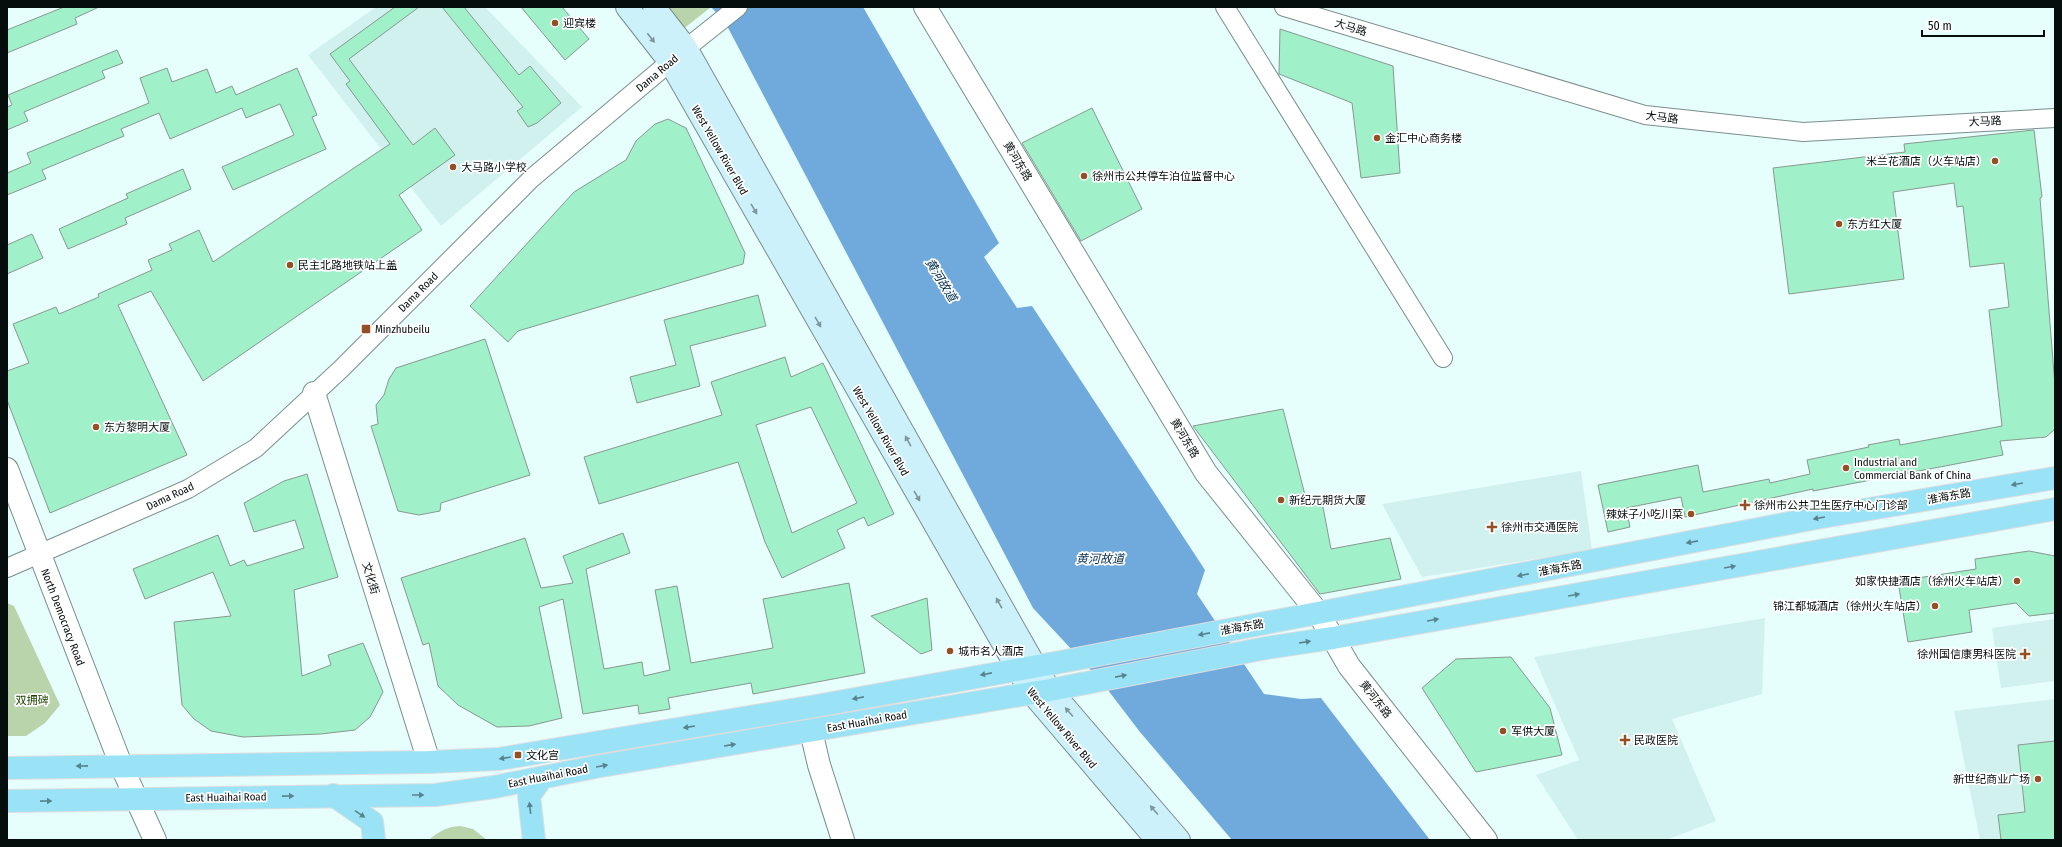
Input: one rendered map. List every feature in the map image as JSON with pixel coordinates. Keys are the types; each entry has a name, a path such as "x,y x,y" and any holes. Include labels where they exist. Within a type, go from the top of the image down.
{"main road":[{"name":"West Yellow River Blvd","path":"627,7 683,51"},
{"name":"West Yellow River Blvd","path":"654,7 683,51 1025,667 1040,691 1157,840"},
{"name":"淮海东路","path":"1025,667 1066,661 1256,624 1320,614 1816,518 2055,478"},
{"path":"1333,638 2055,508"},
{"name":"East Huaihai Road","path":"7,801 333,795 435,795 541,779 602,766 1083,684 1266,648 1333,638"},
{"path":"7,768 122,765 428,762 499,759 816,706 1025,667"},
{"name":"West Yellow River Blvd","path":"1040,691 1179,840"},
{"path":"534,840 529,796 541,779"},
{"path":"333,795 372,822 374,840"}],"street":[{"path":"683,51 738,7"},
{"name":"黄河东路","path":"925,7 1206,474 1320,614 1349,666 1486,840"},
{"path":"1225,7 1443,358"},
{"name":"大马路","path":"1284,7 1645,115 1802,132 2055,118"},
{"name":"Dama Road","path":"39,554 188,489 256,448 341,369 532,178 683,51"},
{"name":"文化街","path":"314,393 428,762"},
{"name":"North Democracy Road","path":"7,469 122,765 155,840"},
{"path":"7,568 39,554"},
{"path":"811,731 819,766 844,840"}],"shaded area":[{"name":"大马路小学校","path":"376,7 485,7 582,107 441,226 308,55"},
{"name":"徐州市交通医院","path":"1581,471 1592,550 1422,577 1382,504"},
{"name":"民政医院","path":"1765,618 1762,694 1672,719 1716,821 1666,840 1578,840 1536,775 1579,760 1534,657"},
{"name":"徐州国信康男科医院","path":"2055,619 2055,688 2054,681 2001,688 1992,628"},
{"name":"新世纪商业广场","path":"2055,699 2055,840 1980,840 1954,711"}],"green space":[{"path":"664,7 711,7 682,30"},
{"name":"双拥碑","path":"7,603 14,606 60,705 45,723 26,736 7,736"},
{"path":"460,826 473,829 487,840 429,840 443,830"}],"water":[{"name":"黄河故道","path":"711,7 863,7 999,243 984,257 1017,308 1032,306 1205,570 1197,594 1264,694 1301,699 1321,698 1430,840 1232,840 1140,732 1101,681 1033,608 725,22"}],"building":[{"path":"64,7 99,7 75,18 77,24 7,53 7,30"},
{"path":"395,7 419,7 349,59 413,145 435,128 455,155 399,195 422,230 203,381 151,291 118,305 187,455 50,513 7,400 7,371 29,363 13,324 56,307 59,314 99,297 98,294 152,270 148,260 172,250 169,244 199,230 213,262 390,144 346,84 350,81 330,54"},
{"path":"442,7 464,7 519,75 530,66 561,103 537,123 528,127 517,111 523,107"},
{"name":"迎宾楼","path":"521,7 562,7 589,39 565,60"},
{"name":"金汇中心商务楼","path":"1280,29 1393,66 1400,173 1361,178 1352,103 1279,74"},
{"path":"117,50 123,63 102,71 105,78 24,112 28,121 7,130 7,107 12,105 8,95"},
{"path":"167,68 172,82 207,69 216,93 232,86 236,95 297,68 317,115 312,117 326,149 233,190 222,167 294,135 280,104 246,118 242,108 170,139 159,113 121,129 124,136 42,170 46,179 7,195 7,173 31,163 27,153 149,103 140,78"},
{"name":"徐州市公共停车泊位监督中心","path":"1092,108 1142,209 1081,241 1022,143"},
{"path":"668,119 686,128 745,253 743,264 518,331 508,342 470,306 574,192 626,160 636,141 655,124"},
{"path":"2034,130 2042,197 2040,198 2055,386 2055,429 2046,437 2000,441 2003,455 1813,491 1813,489 1685,517 1681,497 1626,508 1630,527 1608,532 1598,485 1698,465 1703,492 1769,479 1770,483 1810,474 1807,460 1869,447 1868,445 1899,439 1900,445 2002,426 1989,310 2009,307 2004,263 1970,267 1963,206 1957,207 1954,183 1893,192 1904,279 1789,294 1773,168 1905,152 1904,144"},
{"path":"183,169 191,189 125,218 127,224 68,249 59,229 128,198 126,194"},
{"path":"32,234 43,258 7,274 7,245"},
{"path":"758,295 766,326 690,346 700,386 637,403 630,377 676,365 664,320"},
{"path":"485,339 530,475 441,503 440,511 419,515 398,511 371,426 378,424 376,405 384,395 389,379 396,368"},
{"path":"785,357 791,377 823,363 894,514 868,526 864,517 837,530 845,548 782,578 765,542 738,462 599,504 584,457 722,415 711,382","holes":["811,407 857,503 792,533 756,425"]},
{"name":"新纪元期货大厦","path":"1283,409 1306,499 1322,502 1331,549 1390,538 1401,579 1320,594 1193,426"},
{"path":"307,474 338,577 294,590 302,676 331,665 328,655 363,643 383,692 370,717 355,730 321,734 243,737 211,731 194,719 182,705 174,622 231,616 213,572 145,599 133,569 218,535 230,566 244,560 247,566 304,548 295,520 254,532 244,503 284,481"},
{"path":"623,533 630,553 586,569 604,669 642,662 644,676 670,670 655,590 677,586 691,663 773,648 763,599 849,583 865,673 753,694 751,683 668,698 670,709 639,714 638,705 583,714 563,599 539,607 562,718 529,726 497,727 458,705 438,686 429,643 423,645 401,578 525,538 541,588 573,583 563,556"},
{"path":"2029,551 2055,556 2055,613 2029,616 2016,603 1969,610 1972,632 1908,642 1898,581 1976,569 1975,559"},
{"path":"927,598 932,650 921,654 871,616"},
{"name":"军供大厦","path":"1511,657 1550,708 1562,755 1476,772 1422,688 1456,659"},
{"name":"新世纪商业广场","path":"2055,741 2055,840 2001,840 1998,815 2025,812 2018,745"}],"place":[{"name":"迎宾楼","path":"555,23"},
{"name":"金汇中心商务楼","path":"1377,138"},
{"name":"米兰花酒店（火车站店）","path":"1995,161"},
{"name":"大马路小学校","path":"453,167"},
{"name":"徐州市公共停车泊位监督中心","path":"1084,176"},
{"name":"东方红大厦","path":"1839,224"},
{"name":"民主北路地铁站上盖","path":"290,265"},
{"name":"Minzhubeilu","path":"366,329"},
{"name":"东方黎明大厦","path":"96,427"},
{"name":"Industrial and Commercial Bank of China","path":"1846,468"},
{"name":"新纪元期货大厦","path":"1281,500"},
{"name":"徐州市公共卫生医疗中心门诊部","path":"1745,505"},
{"name":"辣妹子小吃川菜","path":"1691,514"},
{"name":"徐州市交通医院","path":"1492,527"},
{"name":"如家快捷酒店（徐州火车站店）","path":"2017,581"},
{"name":"锦江都城酒店（徐州火车站店）","path":"1935,606"},
{"name":"城市名人酒店","path":"950,651"},
{"name":"徐州国信康男科医院","path":"2025,654"},
{"name":"军供大厦","path":"1503,731"},
{"name":"民政医院","path":"1625,740"},
{"name":"文化宫","path":"518,755"},
{"name":"新世纪商业广场","path":"2038,779"}]}
